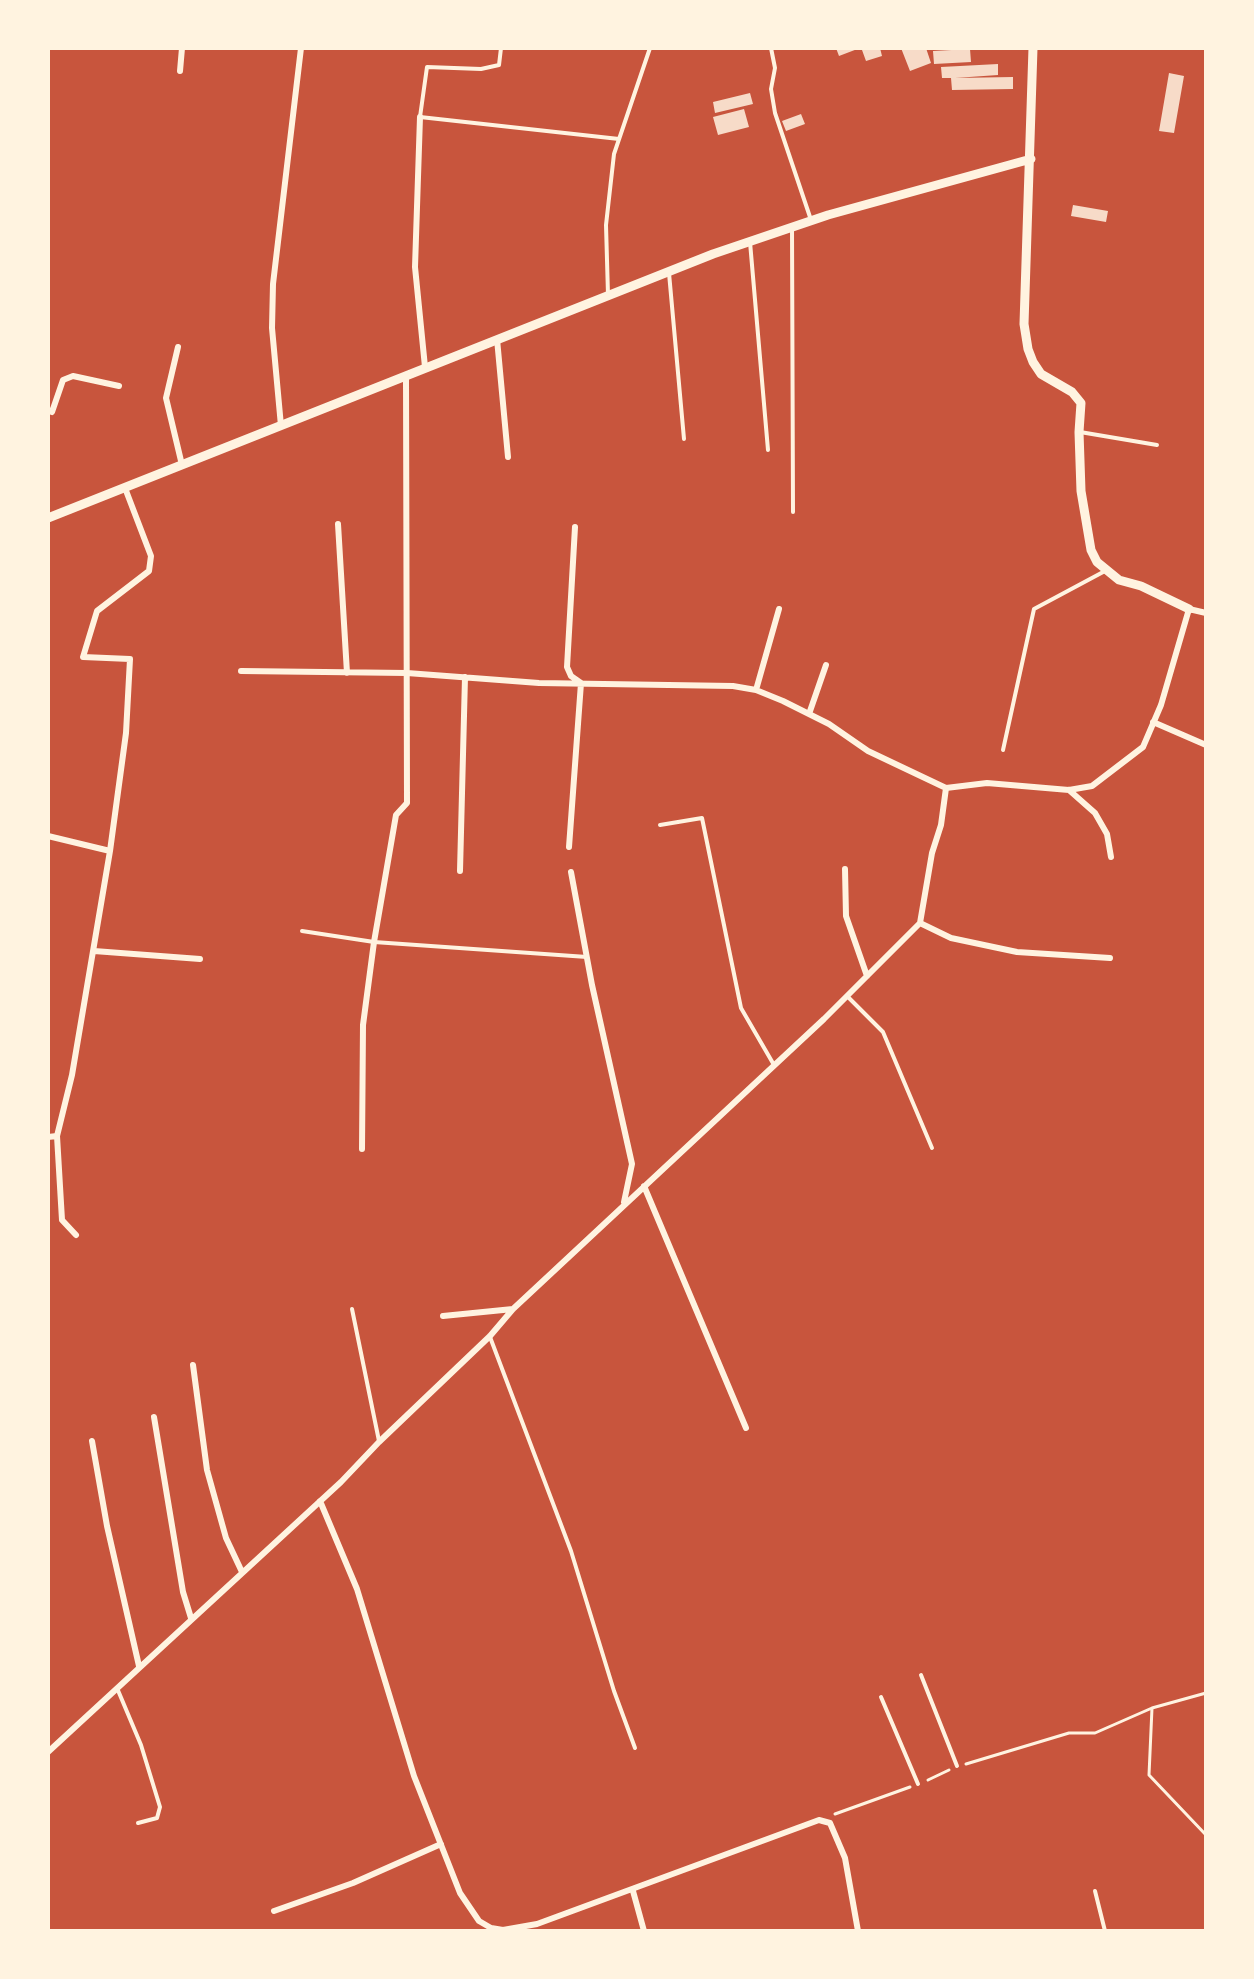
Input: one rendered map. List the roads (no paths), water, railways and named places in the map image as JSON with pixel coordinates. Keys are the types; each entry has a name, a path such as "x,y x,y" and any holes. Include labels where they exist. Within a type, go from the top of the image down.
{"street":[{"path":"180,71 182,48"},
{"path":"281,427 273,328 273,284 301,48"},
{"path":"1034,48 1024,324 1028,349 1032,362 1041,374 1052,383 1072,392 1081,403 1079,432 1082,491 1091,550 1106,571 1119,580 1141,586 1189,609 1206,613"},
{"path":"420,117 415,267 425,367"},
{"path":"48,518 281,427 425,367 750,241 811,221 1031,159"},
{"path":"497,339 508,458"},
{"path":"178,346 166,398 182,465"},
{"path":"48,411 52,412 63,380 73,376 119,386"},
{"path":"362,1149 363,1025 374,942 396,815 407,803 406,376"},
{"path":"76,1235 62,1220 57,1136 72,1075 110,851 126,733 130,659 83,657 97,611 149,571 151,556 125,488"},
{"path":"338,524 347,674"},
{"path":"575,527 567,667 571,676 581,683"},
{"path":"756,690 779,609"},
{"path":"241,671 407,673 581,683 733,686 756,690 809,714 868,751 946,789 987,783 1069,790 1092,786 1143,747 1161,705 1189,609"},
{"path":"809,714 826,665"},
{"path":"459,871 465,676"},
{"path":"568,847 581,683"},
{"path":"1153,722 1206,745"},
{"path":"48,1752 320,1501 490,1336 513,1309 624,1203 775,1065 920,923 946,789"},
{"path":"1069,790 1095,813 1107,834 1111,857"},
{"path":"48,836 110,851"},
{"path":"845,869 846,916 867,976"},
{"path":"571,872 586,957 632,1164 624,1203"},
{"path":"920,923 951,938 1017,951 1110,958"},
{"path":"94,951 200,958"},
{"path":"48,1137 57,1136"},
{"path":"644,1186 746,1428"},
{"path":"443,1317 513,1309"},
{"path":"193,1365 207,1470 226,1538 242,1572"},
{"path":"154,1418 183,1592 191,1618"},
{"path":"92,1441 107,1526 139,1666"},
{"path":"320,1501 357,1589 414,1776 459,1893 479,1921 490,1930 537,1924 633,1891 819,1820 830,1823 845,1858 858,1931"},
{"path":"274,1911 353,1883 441,1844"},
{"path":"633,1891 644,1931"}],"lane":[{"path":"501,48 499,65 481,69 427,67 420,117 619,139"},
{"path":"608,295 606,225 614,154 650,48"},
{"path":"771,48 775,68 771,88 775,113 811,221"},
{"path":"792,227 793,512"},
{"path":"750,241 768,450"},
{"path":"669,272 684,439"},
{"path":"1079,432 1157,445"},
{"path":"1003,750 1034,609 1106,571"},
{"path":"660,825 702,818 741,1008 775,1065"},
{"path":"302,931 374,942 586,957"},
{"path":"847,996 883,1032 932,1148"},
{"path":"352,1309 379,1442"},
{"path":"490,1336 571,1551 614,1691 635,1748"},
{"path":"921,1676 957,1766"},
{"path":"117,1687 141,1745 160,1807 157,1818 138,1823"},
{"path":"881,1697 918,1784"},
{"path":"1095,1891 1105,1931"}]}
